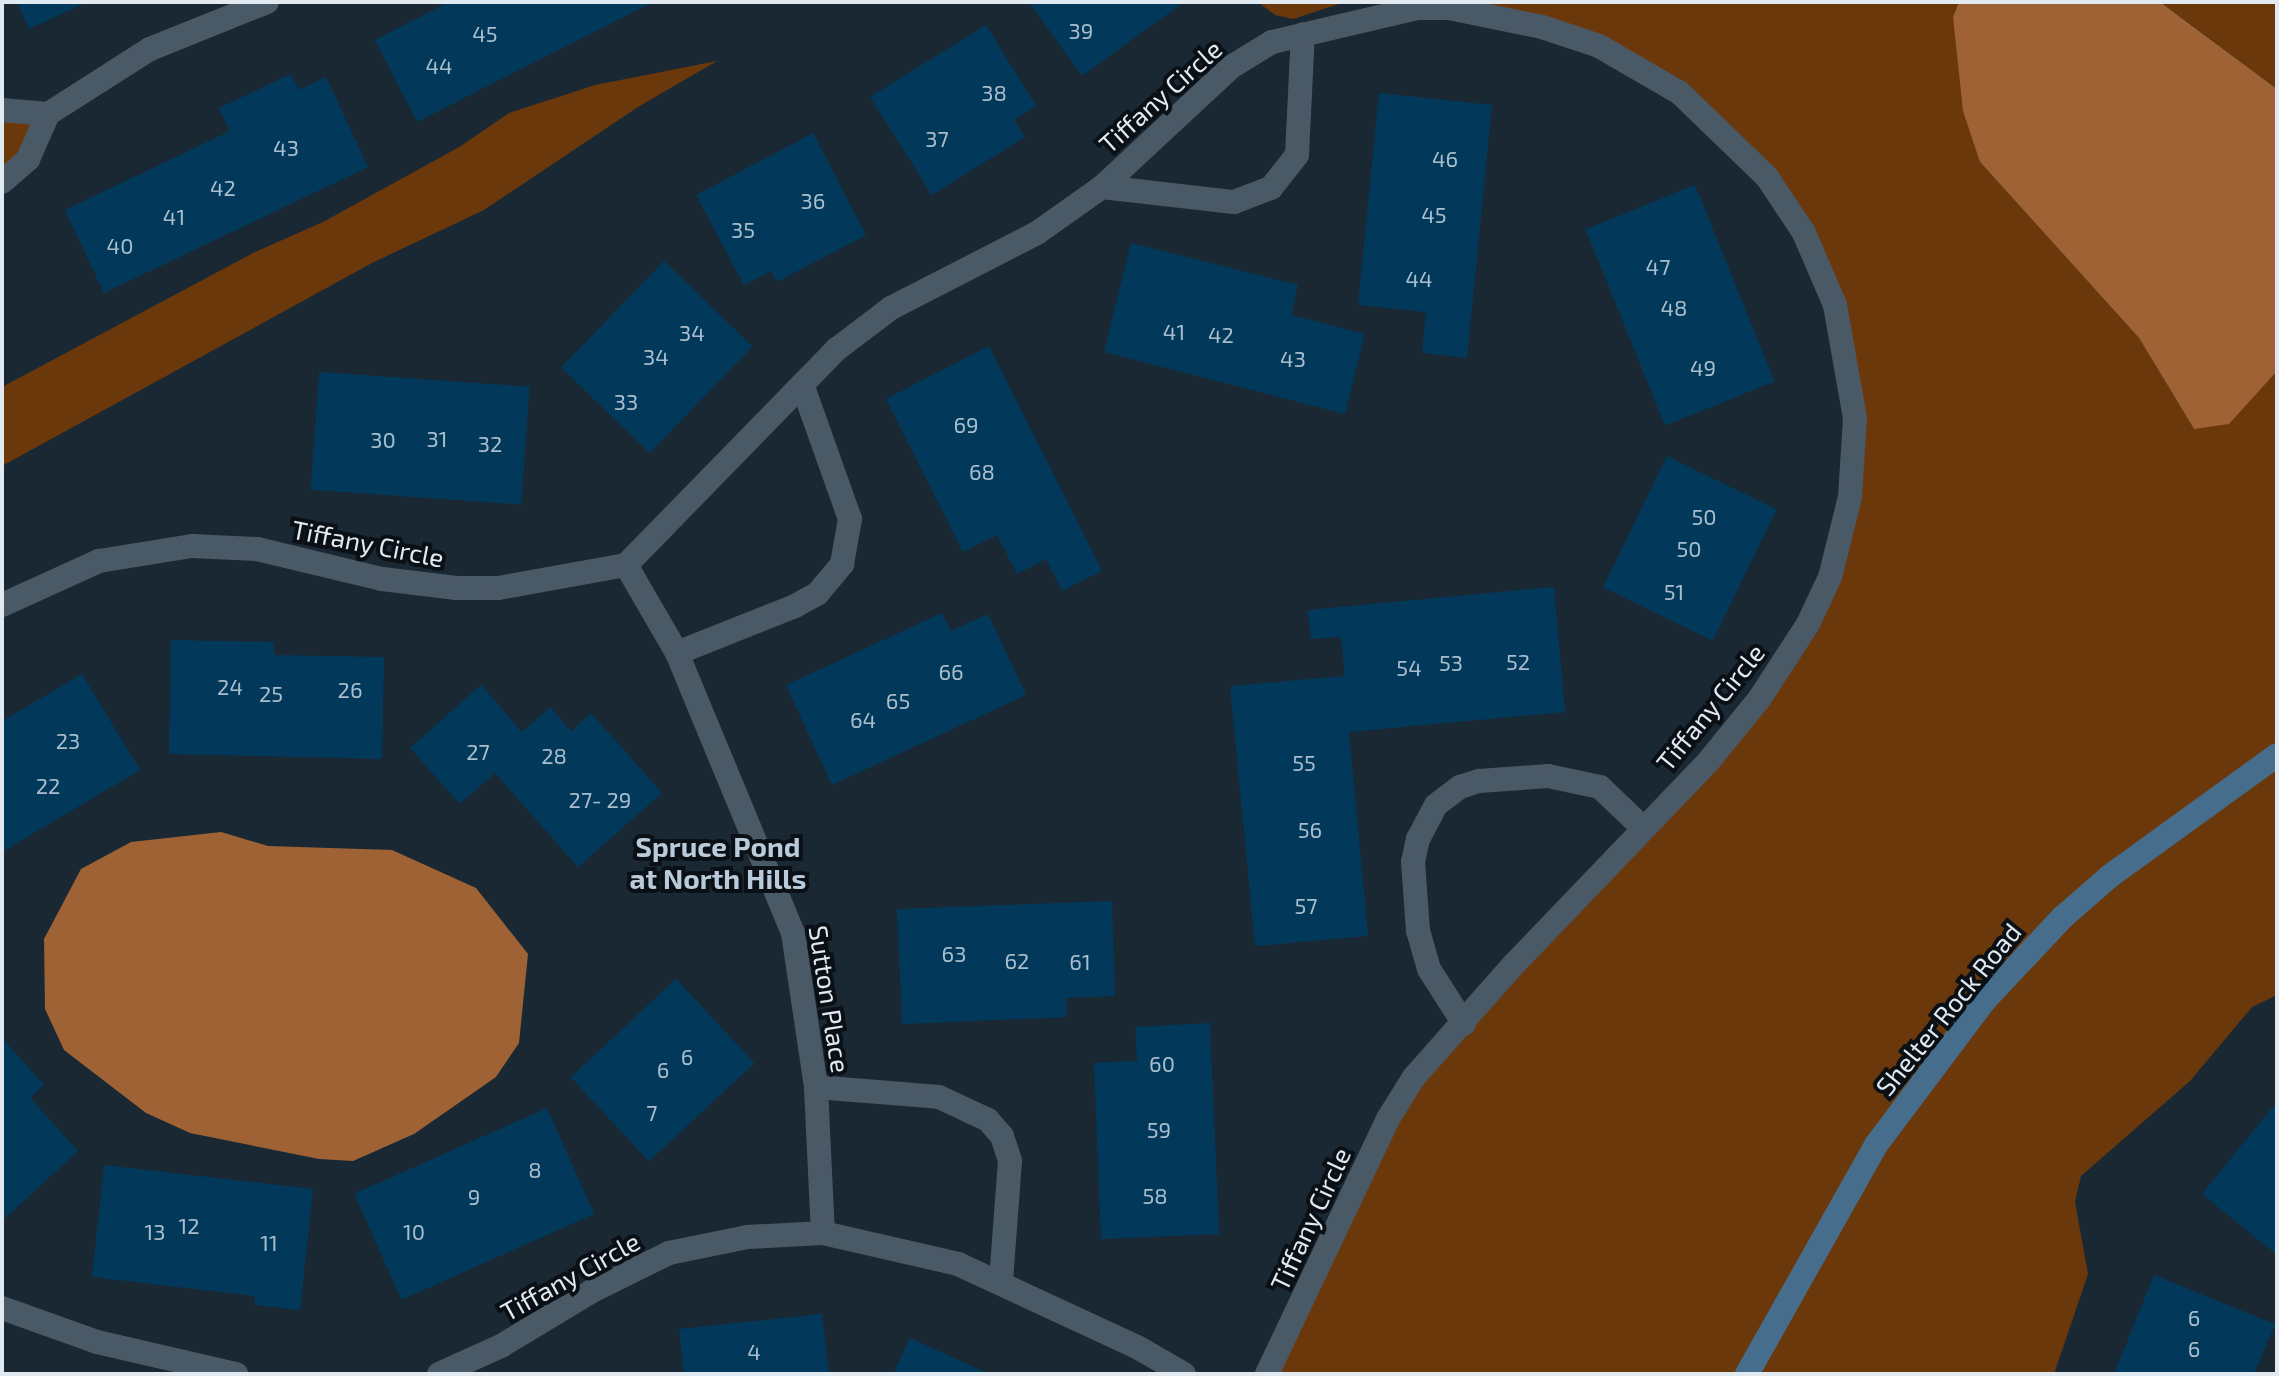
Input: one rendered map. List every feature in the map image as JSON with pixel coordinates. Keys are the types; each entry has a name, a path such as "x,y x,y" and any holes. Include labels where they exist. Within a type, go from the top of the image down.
{"main road":[{"name":"Shelter Rock Road","path":"1747,1374 1876,1145 1984,1001 2063,917 2110,876 2277,755"}],"street":[{"path":"2,182 28,159 48,114 216,11 267,2"},
{"name":"Tiffany Circle","path":"2,605 99,561 192,546 257,549 382,579 456,588 498,588 626,565 837,349 891,308 1006,253 1102,187 1231,67 1272,42 1416,5 1449,8 1542,27 1599,46 1680,93 1767,177 1804,233 1835,305 1855,418 1850,497 1830,577 1808,624 1760,698 1414,1077 1388,1119 1267,1374"},
{"path":"1102,187 1234,202 1271,188 1297,155 1303,34"},
{"path":"2,110 48,114"},
{"path":"677,653 795,606 818,593 842,564 850,519 803,387"},
{"name":"Sutton Place","path":"626,565 677,653 793,933 808,1001 816,1087 823,1233"},
{"path":"1464,1024 1429,969 1418,931 1413,862 1418,839 1436,805 1460,787 1479,781 1548,776 1600,787 1643,828"},
{"path":"816,1087 939,1097 988,1120 1002,1136 1010,1161 1001,1281"},
{"name":"Tiffany Circle","path":"439,1374 501,1346 592,1291 669,1253 747,1237 823,1233 958,1264 1001,1281 1184,1374"},
{"path":"2,1308 97,1342 236,1374"}],"shaded area":[{"path":"1258,2 1345,2 1293,19 1275,15"},
{"path":"1472,2 1959,2 1953,17 1980,162 2139,338 2194,429 2277,371 2277,995 2252,1007 2190,1081 2081,1176 2075,1202 2088,1274 2054,1374 1278,1374 1388,1119 1708,762 1830,577 1855,418 1804,233 1679,93"},
{"path":"1959,2 2160,2 2277,89 2277,371 2229,424 2194,429 2139,338 1980,162 1963,111 1953,17"},
{"path":"2160,2 2277,2 2277,89 2186,21"},
{"path":"717,61 638,107 484,210 372,263 2,466 2,387 255,252 323,222 461,146 509,113 595,85"},
{"path":"2,110 48,114 2,182"},
{"path":"221,832 268,846 392,850 476,888 528,954 519,1043 496,1077 414,1134 353,1161 319,1159 190,1133 146,1113 64,1050 45,1009 44,939 81,869 131,842"}],"building":[{"path":"17,2 87,2 29,29"},
{"path":"449,2 653,2 417,122 375,40"},
{"path":"1029,2 1184,2 1082,76"},
{"path":"986,25 1036,106 1014,120 1025,137 932,195 870,97"},
{"path":"291,74 299,90 326,77 368,167 104,293 65,210 230,131 219,108"},
{"path":"1379,93 1492,105 1467,358 1422,353 1426,312 1358,305"},
{"path":"813,133 866,235 777,282 771,271 744,285 696,195"},
{"path":"1695,185 1774,382 1665,426 1586,229"},
{"path":"1131,243 1298,285 1291,315 1365,334 1345,414 1104,352"},
{"path":"664,261 752,346 650,453 561,367"},
{"path":"989,346 1102,571 1062,591 1046,559 1017,574 997,535 963,552 886,399"},
{"path":"319,372 529,387 521,504 311,490"},
{"path":"1667,456 1777,509 1713,641 1603,587"},
{"path":"1554,587 1565,712 1349,732 1368,936 1255,946 1230,686 1345,676 1341,637 1311,639 1308,610"},
{"path":"942,613 951,631 988,614 1026,695 832,785 786,685"},
{"path":"171,640 274,642 274,655 384,657 382,759 169,754"},
{"path":"82,674 140,770 2,852 2,721"},
{"path":"481,685 522,732 550,707 571,731 591,713 662,793 578,867 495,773 460,804 410,748"},
{"path":"1112,901 1115,996 1066,998 1067,1017 902,1024 897,909"},
{"path":"676,979 754,1063 649,1161 571,1077"},
{"path":"1210,1023 1219,1234 1101,1239 1094,1063 1137,1061 1135,1027"},
{"path":"2,1038 44,1085 30,1098 78,1151 2,1221"},
{"path":"2277,1102 2277,1255 2202,1194"},
{"path":"547,1108 594,1214 401,1300 354,1194"},
{"path":"104,1165 313,1189 300,1310 255,1305 255,1296 92,1277"},
{"path":"2154,1275 2275,1324 2254,1374 2114,1374"},
{"path":"822,1314 829,1374 684,1374 679,1329"},
{"path":"910,1338 989,1374 893,1374"}],"district":[{"name":"Spruce Pond at North Hills","path":"718,862"}]}
